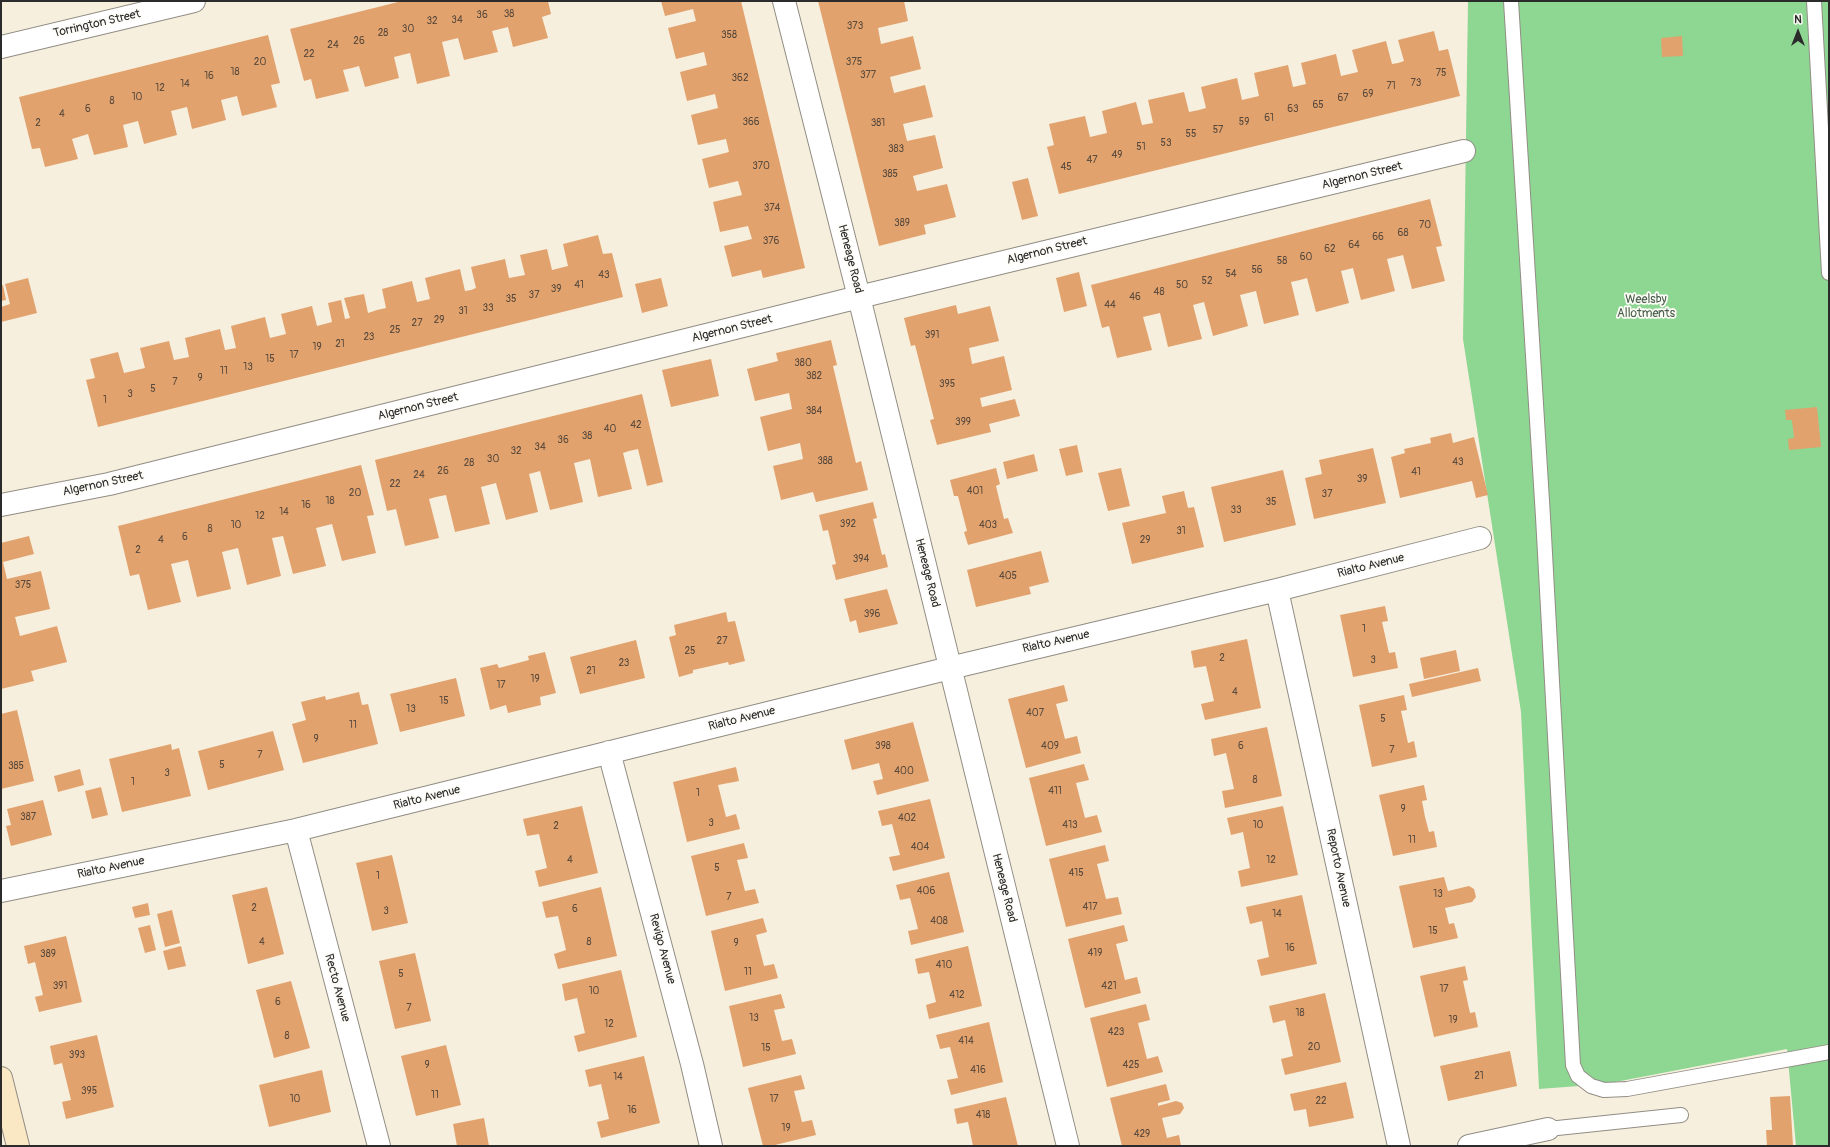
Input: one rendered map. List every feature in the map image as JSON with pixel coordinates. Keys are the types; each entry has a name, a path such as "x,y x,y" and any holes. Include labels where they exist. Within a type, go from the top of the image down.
{"main road":[{"path":"1,1078 7,1128 18,1146"}],"street":[{"name":"Torrington Street","path":"1,47 194,1"},
{"name":"Heneage Road","path":"784,1 860,297 1068,1146"},
{"name":"Algernon Street","path":"1,505 109,484 860,297 1464,151"},
{"name":"Rialto Avenue","path":"1,891 296,830 950,668 1277,590 1480,538"},
{"name":"Reporto Avenue","path":"1277,590 1399,1146"},
{"name":"Revigo Avenue","path":"609,752 692,1064 711,1146"},
{"name":"Recto Avenue","path":"296,830 379,1146"},
{"path":"1470,1146 1548,1129"}],"lane":[{"path":"1511,1 1543,517 1573,1065 1578,1076 1591,1086 1604,1090 1627,1090 1829,1052"},
{"path":"1814,1 1829,273"},
{"path":"1548,1129 1681,1115"}],"green space":[{"name":"Weelsby Allotments","path":"1468,1 1829,1 1829,1146 1796,1146 1787,1049 1605,1084 1539,1089 1521,712 1463,339"}],"building":[{"path":"402,1 548,1 551,14 542,17 548,38 513,47 508,27 492,31 498,52 464,60 458,38 442,42 450,76 417,84 410,53 394,57 399,78 365,87 359,66 343,70 349,91 316,99 311,79 304,81 290,29"},
{"path":"661,1 741,1 805,268 763,278 761,270 732,277 724,246 752,239 748,226 720,232 713,202 742,195 738,181 709,188 702,159 729,152 726,139 698,145 691,115 718,108 715,94 687,101 680,72 707,65 704,52 676,59 668,28 696,21 693,9 665,16"},
{"path":"818,1 904,1 908,21 878,28 881,44 913,36 921,69 890,77 894,93 925,85 933,117 903,124 907,141 935,135 943,168 913,176 917,191 947,184 956,217 924,225 926,234 879,246"},
{"path":"1434,31 1439,51 1448,49 1460,96 1059,194 1047,147 1054,145 1049,124 1085,116 1090,137 1107,133 1102,111 1136,102 1142,125 1153,123 1148,100 1184,92 1189,112 1199,110 1206,108 1201,87 1237,78 1242,100 1259,96 1254,73 1288,65 1293,87 1306,84 1301,63 1336,54 1341,76 1358,72 1352,50 1386,41 1392,64 1398,63 1404,61 1398,40"},
{"path":"268,35 280,83 271,85 277,107 242,116 237,96 221,100 226,120 192,129 187,107 171,111 177,135 144,144 138,121 123,125 128,147 94,155 88,134 72,139 78,159 45,167 40,148 32,149 19,97"},
{"path":"1682,36 1683,56 1662,57 1661,38"},
{"path":"1028,178 1038,216 1022,220 1012,182"},
{"path":"1430,199 1442,246 1436,247 1445,281 1412,289 1403,255 1387,259 1395,291 1361,300 1353,268 1341,271 1349,303 1316,312 1307,278 1291,282 1299,315 1264,324 1256,291 1240,295 1248,326 1213,336 1204,302 1193,305 1202,339 1168,347 1160,313 1143,317 1152,350 1117,358 1109,326 1102,328 1091,285"},
{"path":"598,235 603,254 612,253 623,297 98,427 86,380 95,378 90,359 118,352 124,373 145,368 140,348 169,341 174,360 189,357 185,338 220,329 225,350 236,348 231,326 265,317 270,338 286,334 281,314 312,306 317,326 332,322 328,303 341,300 345,319 350,318 344,298 364,294 368,313 386,308 382,289 412,281 417,302 430,299 425,278 460,269 465,291 471,290 476,288 471,267 505,259 509,278 525,275 520,255 547,249 552,270 568,266 563,244"},
{"path":"1079,272 1087,306 1064,312 1056,278"},
{"path":"28,278 37,313 1,322 1,307 10,304 5,284"},
{"path":"661,278 668,306 642,313 635,284"},
{"path":"3,285 6,300 1,301 1,286"},
{"path":"956,305 958,314 990,306 999,341 969,348 972,364 1004,356 1012,390 980,398 982,407 1015,399 1020,416 989,424 991,432 937,445 930,420 934,419 915,345 911,346 904,318"},
{"path":"831,340 837,365 833,366 856,463 861,461 868,490 816,502 813,492 781,500 773,466 803,459 800,443 768,451 760,417 792,409 789,393 755,401 747,369 778,361 776,353"},
{"path":"711,359 719,396 671,407 662,370"},
{"path":"642,394 663,482 647,486 638,449 629,451 623,453 632,489 598,497 590,459 574,463 583,502 550,510 540,471 529,474 538,512 506,520 496,483 481,487 490,524 455,532 446,495 436,497 429,499 439,538 405,546 396,509 387,511 375,460"},
{"path":"1817,407 1821,447 1789,450 1788,439 1794,438 1792,420 1786,420 1785,410"},
{"path":"1451,433 1453,443 1474,437 1488,495 1476,498 1472,481 1400,498 1391,457 1405,453 1404,449 1431,443 1430,438"},
{"path":"1077,445 1083,472 1066,476 1059,449"},
{"path":"1373,448 1386,503 1314,519 1305,478 1322,474 1319,460"},
{"path":"1034,454 1038,471 1007,479 1003,462"},
{"path":"361,465 374,515 367,516 376,553 342,561 332,524 316,528 326,566 293,574 283,536 272,538 281,576 247,585 238,548 222,552 231,589 197,597 188,560 171,564 181,602 148,610 139,574 130,576 118,526"},
{"path":"996,468 1000,484 996,486 1004,519 1008,518 1013,533 968,545 964,532 967,531 958,496 954,496 950,480"},
{"path":"1121,468 1130,506 1108,511 1098,473"},
{"path":"1283,470 1296,525 1224,542 1211,487"},
{"path":"1184,491 1188,508 1194,507 1204,547 1132,564 1122,523 1166,513 1162,496"},
{"path":"873,502 877,518 873,519 882,555 885,554 888,567 836,580 832,565 836,564 828,530 823,531 819,515"},
{"path":"29,536 34,554 3,562 7,579 41,571 50,609 15,617 20,636 57,626 67,662 31,671 34,681 1,689 1,543"},
{"path":"1041,551 1049,582 1029,587 1031,594 976,607 967,570"},
{"path":"887,589 898,624 859,633 856,620 850,622 844,599"},
{"path":"1385,606 1388,621 1382,622 1389,653 1395,652 1398,668 1353,677 1340,615"},
{"path":"726,612 728,622 735,621 745,661 729,665 728,662 693,670 693,673 679,677 669,637 676,635 674,625"},
{"path":"1247,639 1261,708 1205,720 1201,704 1214,701 1206,666 1194,668 1191,651"},
{"path":"636,640 645,678 580,694 570,657"},
{"path":"1456,650 1460,671 1424,679 1420,658"},
{"path":"545,652 556,693 540,697 541,705 508,713 506,705 490,710 480,668 497,664 499,668 529,660 528,656"},
{"path":"1478,668 1481,681 1412,697 1409,684"},
{"path":"456,678 465,716 400,732 390,694"},
{"path":"1064,685 1068,701 1056,704 1065,739 1077,736 1081,753 1026,768 1008,699"},
{"path":"359,692 362,705 368,704 378,744 303,763 292,724 306,720 301,702 325,696 326,700"},
{"path":"1404,695 1407,710 1401,711 1408,743 1414,741 1417,757 1372,767 1359,705"},
{"path":"17,710 34,781 1,789 1,714"},
{"path":"913,722 929,781 877,795 873,781 883,779 879,763 852,770 844,740"},
{"path":"1267,727 1282,796 1225,808 1222,791 1234,789 1226,753 1214,756 1211,739"},
{"path":"273,731 284,770 208,790 198,751"},
{"path":"171,744 172,750 179,748 191,796 122,812 109,759"},
{"path":"1084,764 1089,780 1076,783 1085,818 1097,815 1102,832 1046,846 1029,778"},
{"path":"736,767 739,781 718,785 726,817 736,814 740,829 687,842 673,782"},
{"path":"80,769 84,785 58,792 54,776"},
{"path":"1424,785 1427,800 1422,801 1425,817 1429,832 1434,831 1437,847 1393,856 1379,795"},
{"path":"101,787 108,815 92,819 85,791"},
{"path":"930,799 945,858 893,871 889,857 900,855 892,824 882,826 878,811"},
{"path":"43,800 52,835 11,846 6,826 11,825 7,809"},
{"path":"582,806 598,873 539,887 535,871 547,868 539,834 527,836 523,819"},
{"path":"1283,806 1298,875 1241,887 1238,871 1250,868 1243,832 1231,835 1227,818"},
{"path":"744,843 748,858 737,860 745,891 755,889 759,903 706,916 691,856"},
{"path":"1105,845 1109,861 1097,864 1106,899 1118,897 1122,914 1066,927 1049,859"},
{"path":"392,855 408,923 372,931 356,863"},
{"path":"949,872 964,932 911,945 908,931 918,929 914,913 910,898 900,900 896,885"},
{"path":"1444,877 1448,891 1469,886 1474,889 1476,897 1472,902 1445,908 1449,924 1454,923 1458,938 1413,948 1399,886"},
{"path":"267,887 284,954 248,964 232,895"},
{"path":"601,887 617,956 558,969 554,954 566,950 558,916 546,918 542,902"},
{"path":"1302,895 1317,964 1261,976 1257,960 1269,957 1262,921 1250,924 1246,907"},
{"path":"148,903 150,915 135,918 132,907"},
{"path":"172,910 180,943 165,947 157,914"},
{"path":"763,918 767,932 756,935 764,966 774,964 778,978 725,991 711,931"},
{"path":"150,925 156,950 145,953 138,928"},
{"path":"1124,925 1128,941 1116,944 1125,980 1137,977 1141,993 1085,1008 1068,939"},
{"path":"66,936 82,1002 39,1012 35,997 43,995 35,962 28,964 24,946"},
{"path":"181,946 186,966 168,970 163,951"},
{"path":"968,946 982,1006 929,1019 926,1005 936,1002 929,972 918,974 915,959"},
{"path":"415,953 431,1021 395,1029 379,961"},
{"path":"1465,966 1468,980 1463,981 1470,1013 1475,1012 1478,1027 1434,1037 1420,976"},
{"path":"621,970 637,1037 578,1052 574,1036 585,1033 577,998 565,1001 562,984"},
{"path":"291,981 310,1048 274,1058 256,990"},
{"path":"1325,993 1341,1062 1285,1075 1281,1059 1293,1056 1285,1020 1273,1023 1269,1006"},
{"path":"781,994 785,1008 774,1010 782,1041 792,1039 796,1054 743,1067 729,1006"},
{"path":"1146,1004 1150,1020 1138,1023 1147,1059 1158,1056 1163,1072 1107,1087 1090,1018"},
{"path":"989,1022 1003,1082 951,1095 947,1080 958,1078 950,1047 940,1049 936,1035"},
{"path":"97,1035 114,1107 66,1119 62,1102 71,1100 62,1063 54,1065 50,1046"},
{"path":"446,1045 461,1105 416,1116 401,1056"},
{"path":"1510,1051 1517,1086 1448,1101 1440,1066"},
{"path":"644,1056 660,1123 601,1138 597,1122 609,1119 601,1084 589,1087 585,1070"},
{"path":"322,1070 331,1112 269,1127 259,1085"},
{"path":"801,1075 805,1089 794,1091 802,1122 812,1120 816,1135 771,1146 763,1146 748,1088"},
{"path":"1346,1082 1354,1118 1309,1127 1306,1109 1294,1111 1290,1094"},
{"path":"1166,1084 1170,1100 1158,1103 1158,1106 1176,1101 1182,1103 1184,1108 1180,1114 1162,1118 1167,1138 1179,1135 1181,1146 1122,1146 1110,1098"},
{"path":"1790,1096 1793,1146 1767,1146 1766,1130 1772,1130 1770,1097"},
{"path":"1006,1097 1018,1146 973,1146 968,1122 957,1124 954,1109"},
{"path":"484,1118 489,1146 457,1146 453,1124"}]}
